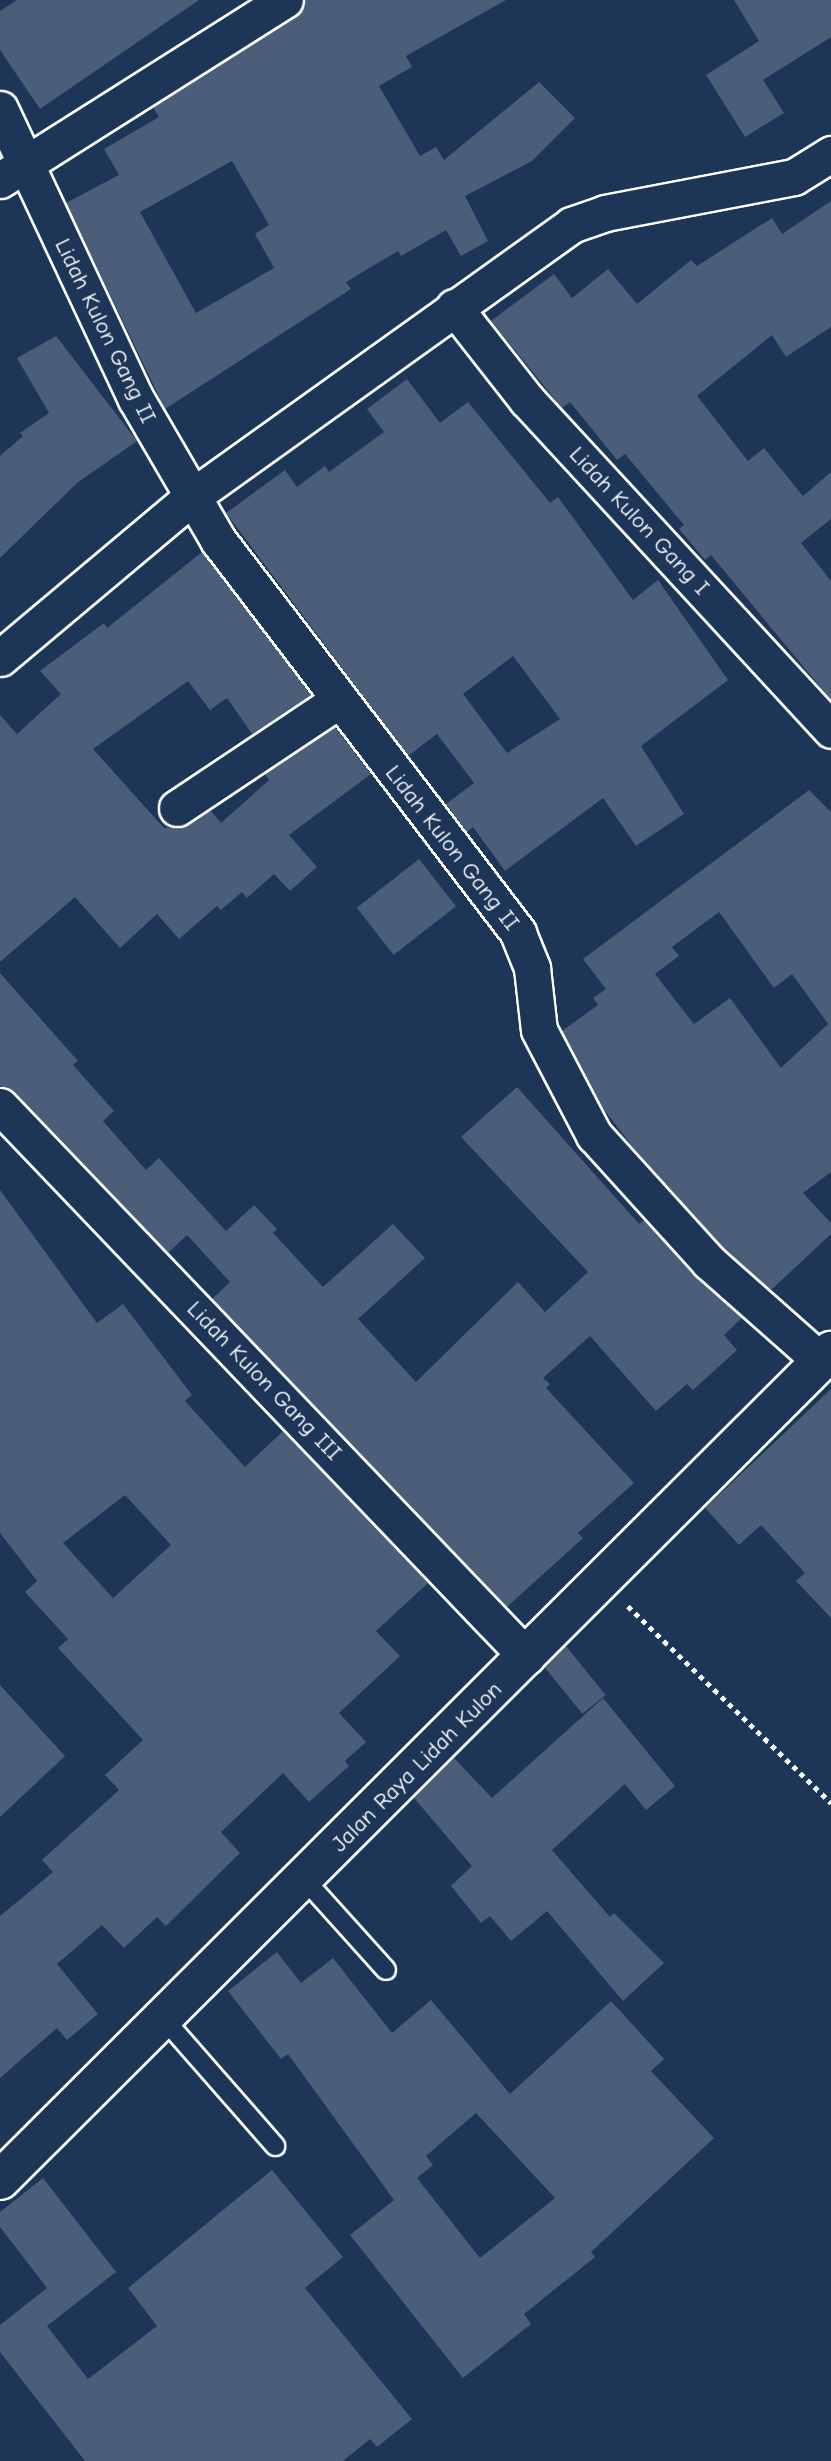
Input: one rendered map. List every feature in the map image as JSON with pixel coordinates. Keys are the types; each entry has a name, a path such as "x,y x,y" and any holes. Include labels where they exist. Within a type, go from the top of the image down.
{"main road":[{"name":"Jalan Raya Lidah Kulon","path":"0,2180 305,1880 826,1356"}],"street":[{"path":"13,171 285,0"},
{"name":"Lidah Kulon Gang II","path":"0,109 13,171 136,399 218,540 519,933 532,968 539,1030 594,1135 709,1262 826,1356"},
{"path":"0,658 193,496 570,225 605,213 793,177 831,154"},
{"name":"Lidah Kulon Gang I","path":"454,307 527,400 831,730"},
{"path":"177,808 339,700"},
{"name":"Lidah Kulon Gang III","path":"0,1106 527,1657"}],"lane":[{"path":"305,1880 386,1970"},
{"path":"164,2019 275,2146"}],"path":[{"path":"632,1610 831,1803"}],"building":[{"path":"17,0 199,0 40,109 0,50 0,11"},
{"path":"305,0 506,0 406,56 412,67 379,86 420,156 436,147 444,160 539,82 575,118 532,161 465,196 488,241 461,256 446,230 401,256 398,251 346,282 351,289 165,409 66,203 119,175 104,149 159,117 153,107 296,17","holes":["232,161 269,225 255,234 274,268 196,313 140,212"]},
{"path":"734,0 831,0 831,37 763,80 784,113 745,137 706,75 759,41"},
{"path":"831,201 831,327 786,357 772,335 697,396 748,461 764,448 803,496 831,472 831,519 801,543 831,581 831,700 711,555 705,560 679,529 684,525 625,454 617,460 570,402 562,408 491,321 554,274 572,298 608,269 637,304 691,260 697,266 772,218 782,234"},
{"path":"56,336 137,441 77,483 0,558 0,456 23,436 20,433 49,413 17,358"},
{"path":"407,379 440,423 468,402 550,503 558,497 633,600 658,580 728,680 641,746 684,814 636,846 603,798 505,871 473,827 467,832 446,804 474,783 437,734 408,756 226,513 285,470 297,487 325,466 329,472 384,432 367,409","holes":["513,656 560,719 507,753 463,694"]},
{"path":"202,552 311,695 252,734 227,698 210,710 188,681 93,749 164,828 188,825 210,810 221,823 269,780 265,774 335,727 371,774 289,835 317,867 290,891 274,874 247,898 242,892 221,910 217,906 179,939 157,914 120,948 75,897 0,962 0,715 17,734 61,694 40,671 104,623 107,628"},
{"path":"809,790 831,812 831,1172 803,1193 831,1223 831,1234 771,1290 723,1248 632,1146 602,1107 562,1031 598,1005 593,998 606,989 583,959","holes":["719,912 774,988 792,974 828,1024 781,1068 730,998 694,1024 655,974 679,956 672,947"]},
{"path":"419,859 456,906 394,955 357,908"},
{"path":"0,973 78,1061 73,1065 114,1111 103,1121 146,1170 159,1158 226,1231 254,1205 277,1229 273,1233 323,1287 393,1224 425,1258 358,1319 416,1382 518,1282 545,1312 588,1272 461,1137 517,1087 639,1224 644,1220 694,1276 742,1318 724,1335 737,1350 693,1390 687,1384 656,1411 590,1336 543,1378 550,1384 546,1388 634,1483 578,1533 583,1538 507,1607 212,1299 230,1282 187,1235 168,1253 15,1092 0,1086"},
{"path":"0,1190 97,1323 123,1304 192,1395 185,1401 245,1467 283,1431 428,1583 376,1631 400,1656 339,1713 366,1742 345,1761 349,1766 309,1802 283,1773 221,1832 240,1853 166,1926 157,1917 124,1948 102,1925 57,1964 98,2014 67,2040 57,2028 0,2078 0,1916 53,1872 42,1860 119,1790 105,1775 143,1740 58,1648 68,1639 25,1592 37,1581 0,1533","holes":["125,1495 171,1545 113,1598 63,1543"]},
{"path":"831,1389 831,1618 796,1581 805,1573 761,1525 739,1545 705,1508"},
{"path":"566,1646 606,1695 582,1714 543,1665"},
{"path":"0,1685 65,1756 0,1817"},
{"path":"603,1698 675,1786 646,1810 625,1784 552,1850 610,1917 614,1913 664,1963 623,2001 547,1911 511,1941 490,1916 481,1923 451,1886 472,1866 414,1798 454,1758 492,1798"},
{"path":"277,1952 301,1983 333,1958 392,2033 431,2000 510,2094 611,2001 664,2059 651,2071 714,2138 591,2252 595,2257 524,2314 531,2324 463,2378 350,2235 394,2200 288,2054 281,2059 228,1991","holes":["476,2113 555,2198 480,2258 417,2178 433,2165 426,2156"]},
{"path":"272,2170 343,2257 305,2288 412,2419 377,2447 370,2439 343,2461 85,2461 0,2352 0,2325 47,2288 0,2227 0,2212 43,2178 116,2272 47,2326 88,2379 157,2326 128,2288"}]}
